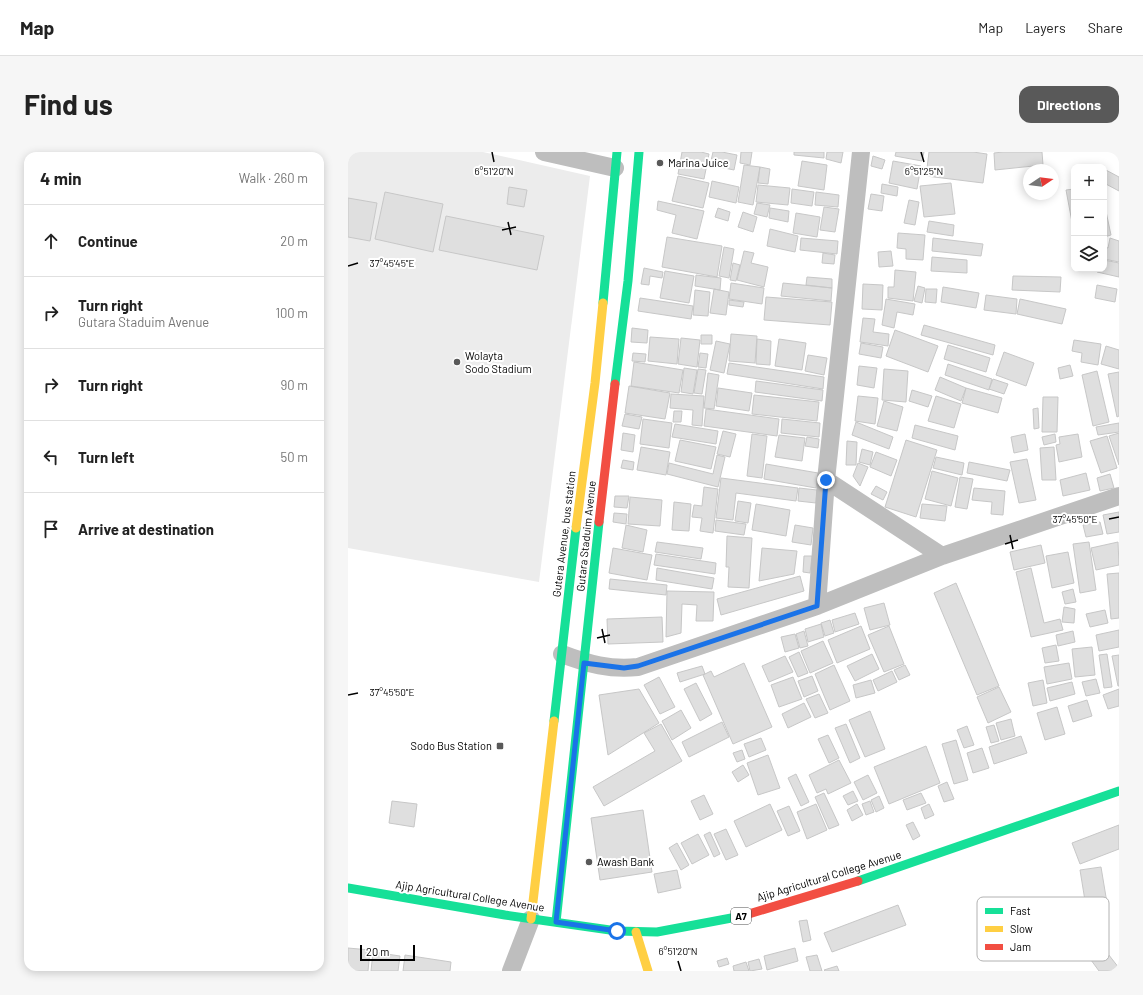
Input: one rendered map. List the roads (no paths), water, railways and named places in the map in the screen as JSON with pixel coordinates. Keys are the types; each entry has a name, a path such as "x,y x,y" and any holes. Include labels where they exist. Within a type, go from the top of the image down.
{"main road":[{"name":"Gutara Staduim Avenue","path":"556,922 607,451 628,281 639,152"},
{"name":"Gutera Avenue, bus station","path":"531,919 562,654 570,569 595,383 616,160"},
{"name":"Ajip Agricultural College Avenue","path":"348,888 531,919 617,931 657,932 734,918 860,880 1119,791"},
{"path":"636,932 648,971"}],"street":[{"path":"544,152 616,160"},
{"path":"817,606 826,480 861,152"},
{"path":"826,480 942,556"},
{"path":"562,654 584,663 624,668 638,666 817,606 942,556 1119,496"},
{"path":"511,971 531,919"}],"place":[{"name":"Marina Juice","path":"660,163"},
{"name":"Wolayta Sodo Stadium","path":"457,362"},
{"name":"Sodo Bus Station","path":"500,746"},
{"name":"Awash Bank","path":"589,862"}]}
